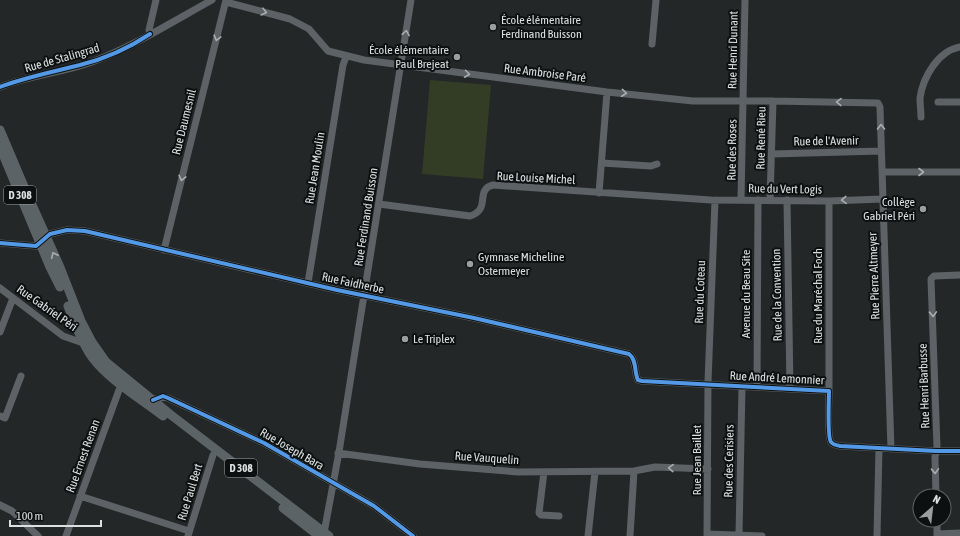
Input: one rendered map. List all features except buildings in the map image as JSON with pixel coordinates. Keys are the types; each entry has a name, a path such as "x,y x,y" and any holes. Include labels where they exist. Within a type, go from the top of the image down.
{"main road":[{"name":"D 308","path":"0,130 43,239 60,287 88,342 96,362 153,400 324,535"},
{"name":"D 308","path":"0,147 43,239"},
{"name":"D 308","path":"124,382 142,400 213,455 324,535"}],"street":[{"path":"150,34 149,30 156,0"},
{"name":"Rue de Stalingrad","path":"0,86 14,81 91,62 124,49 212,0"},
{"name":"Rue Ferdinand Buisson","path":"324,535 334,484 411,0"},
{"path":"652,44 656,0"},
{"name":"Rue Henri Dunant","path":"744,100 745,0"},
{"name":"Rue Ambroise Paré","path":"226,1 290,18 309,29 328,51 346,57 607,92 693,101 744,100 878,103"},
{"name":"Rue Daumesnil","path":"164,250 226,1"},
{"path":"921,117 920,98 924,83 931,70 943,54 951,49 960,47"},
{"name":"Rue Jean Moulin","path":"308,283 343,65 346,57"},
{"path":"599,192 607,92"},
{"name":"Rue des Roses","path":"741,200 744,100"},
{"name":"Rue René Rieu","path":"770,200 773,101"},
{"path":"938,102 960,102"},
{"name":"Rue Pierre Altmeyer","path":"878,103 880,107 892,449"},
{"name":"Rue de l'Avenir","path":"772,154 881,151"},
{"path":"602,163 651,166 657,164"},
{"path":"882,172 960,172"},
{"name":"Rue Louise Michel","path":"379,204 470,216 480,211 484,191 487,187 493,185 688,198"},
{"name":"Rue du Vert Logis","path":"688,198 715,200 829,201 883,198"},
{"name":"Rue du Coteau","path":"708,384 715,200"},
{"name":"Avenue du Beau Site","path":"757,387 758,200"},
{"name":"Rue de la Convention","path":"786,200 790,389"},
{"name":"Rue du Maréchal Foch","path":"829,201 829,391"},
{"name":"Rue Faidherbe","path":"0,243 36,246 50,234 67,230 85,231 364,296 474,318 629,354 633,360 638,380"},
{"name":"Rue Henri Barbusse","path":"936,488 937,447 931,279 934,276 960,275"},
{"name":"Rue Gabriel Péri","path":"0,288 64,336 88,342"},
{"path":"0,332 13,298"},
{"path":"0,416 5,418 21,376"},
{"name":"Rue André Lemonnier","path":"638,380 829,391 829,434 832,443 840,446 936,452 960,451"},
{"name":"Rue Ernest Renan","path":"66,536 124,382"},
{"name":"Rue Jean Baillet","path":"707,535 708,384"},
{"name":"Rue des Cerisiers","path":"739,535 742,387"},
{"name":"Rue Joseph Bara","path":"142,400 153,400 163,396 264,443 374,506 414,536"},
{"path":"877,536 879,448"},
{"name":"Rue Vauquelin","path":"338,453 420,464 518,472 634,471 655,467 708,469"},
{"name":"Rue Paul Bert","path":"188,534 213,455"},
{"path":"630,536 634,471"},
{"path":"544,472 539,513 541,515 559,516"},
{"path":"588,536 595,472"},
{"path":"80,496 188,534"},
{"path":"0,505 12,511 38,536"},
{"path":"938,535 960,533"},
{"path":"707,535 762,536"}],"green space":[{"path":"430,80 491,85 483,179 422,174"}],"cycle path":[{"path":"0,87 30,77 98,60 125,48 150,34"},
{"path":"0,243 36,246 50,234 67,230 85,231 337,290 474,318 629,354 633,359 638,380 642,381 829,391 829,433 831,442 834,444 840,446 960,451"},
{"path":"153,400 163,396 264,443 374,506 413,536"}],"place":[{"name":"École élémentaire Ferdinand Buisson","path":"493,27"},
{"name":"École élémentaire Paul Brejeat","path":"457,57"},
{"name":"Collège Gabriel Péri","path":"923,209"},
{"name":"Gymnase Micheline Ostermeyer","path":"470,264"},
{"name":"Le Triplex","path":"405,339"}]}
